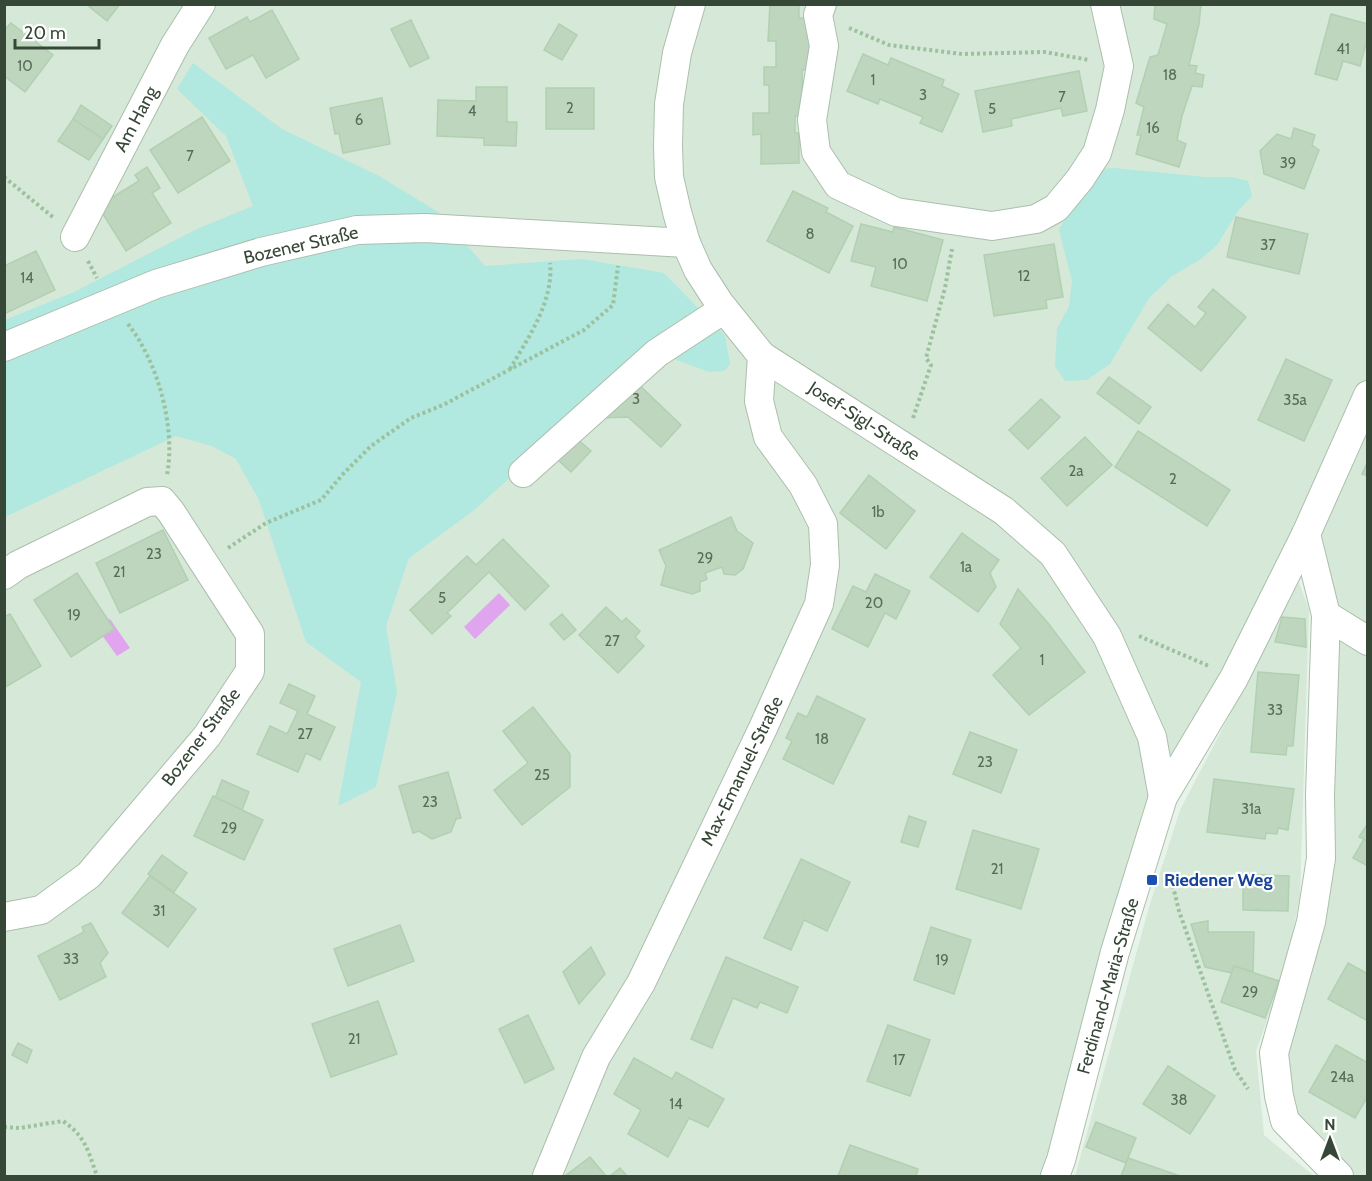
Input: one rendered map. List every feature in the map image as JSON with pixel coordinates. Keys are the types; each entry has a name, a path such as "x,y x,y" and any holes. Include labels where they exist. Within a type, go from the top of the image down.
{"street":[{"name":"Am Hang","path":"75,237 175,45 201,4"},
{"name":"Josef-Sigl-Straße","path":"691,4 677,53 669,104 668,146 669,177 686,243 698,270 724,309 762,356 1004,511 1053,554 1107,636 1152,737 1163,797"},
{"path":"820,10 824,46 812,120 816,152 838,185 896,212 992,226 1036,219 1056,208 1080,179 1097,153 1110,110 1119,66 1105,4"},
{"name":"Bozener Straße","path":"4,347 156,284 261,252 357,230 425,228 686,243"},
{"path":"523,473 657,353 724,309"},
{"name":"Max-Emanuel-Straße","path":"547,1176 596,1057 641,983 763,728 819,604 825,566 823,524 803,485 768,437 759,401 762,356"},
{"path":"1163,797 1234,678 1306,534 1368,395"},
{"name":"Bozener Straße","path":"4,575 18,564 147,502 162,501 250,634 250,671 207,736 89,875 41,910 4,917"},
{"path":"1306,534 1326,615 1320,795 1321,858 1311,922 1274,1053 1279,1096 1285,1121 1339,1176"},
{"path":"1326,615 1368,641"},
{"name":"Ferdinand-Maria-Straße","path":"1055,1176 1115,952 1163,797"}],"path":[{"path":"820,10 889,45 962,54 1045,52 1119,66"},
{"path":"4,177 75,237 110,302"},
{"path":"913,418 931,365 927,358 945,288 957,222"},
{"path":"510,370 543,308 551,272 548,235"},
{"path":"205,564 266,523 321,500 371,446 411,418 443,405 584,330 613,305 618,276 620,240"},
{"path":"132,330 150,363 164,400 170,458"},
{"path":"1138,635 1218,670"},
{"path":"1168,866 1179,911 1235,1070 1252,1095"},
{"path":"4,1127 20,1128 63,1121 78,1132 87,1148 97,1176"}],"shaded area":[{"path":"5,5 1367,5 1367,1176 1339,1176 1279,1096 1311,922 1326,615 1306,535 1163,797 1056,1176 5,1176"},
{"path":"193,63 282,129 379,176 438,212 485,266 582,259 664,273 725,336 730,364 724,371 709,372 644,348 599,398 473,511 409,558 386,626 397,692 376,787 338,806 361,682 306,642 259,500 236,459 212,446 176,436 5,517 5,320 74,292 197,229 253,206 226,136 177,89"},
{"path":"1114,168 1205,177 1231,177 1248,181 1252,196 1238,211 1217,245 1201,259 1172,276 1149,298 1110,364 1087,380 1065,381 1055,366 1057,329 1069,306 1072,281 1059,230 1075,201 1097,170"},
{"path":"1299,582 1309,610 1300,896 1286,967 1256,1051 1264,1135 1314,1176 1075,1176 1149,907 1180,810"},
{"path":"499,593 510,605 475,639 464,627"},
{"path":"110,619 130,648 117,656 97,628"}],"building":[{"path":"86,4 120,4 107,21"},
{"path":"770,4 799,4 799,18 811,18 812,70 802,70 803,116 795,116 795,133 799,133 799,163 761,164 761,134 753,135 753,113 769,113 769,85 764,85 764,67 776,67 776,41 768,41"},
{"path":"1155,4 1201,4 1199,24 1189,65 1197,66 1195,73 1204,75 1202,87 1192,86 1182,116 1177,140 1186,144 1179,167 1136,154 1141,135 1137,135 1144,107 1136,103 1150,57 1158,55 1167,24 1154,19"},
{"path":"272,10 299,59 266,78 253,55 226,69 209,38 247,17 250,22"},
{"path":"1331,14 1368,24 1368,36 1360,66 1343,61 1337,80 1315,74"},
{"path":"411,20 429,58 410,67 391,29"},
{"path":"11,23 53,55 25,92 4,76 4,30"},
{"path":"559,24 577,35 562,60 544,50"},
{"path":"863,54 888,65 891,58 944,80 942,86 959,94 942,132 920,123 923,117 880,99 878,104 847,91"},
{"path":"1079,71 1087,111 1063,116 1061,108 1011,119 1012,126 983,132 975,91"},
{"path":"476,87 507,87 507,122 517,122 516,146 484,145 484,138 437,136 438,100 476,101"},
{"path":"546,88 594,88 594,129 546,129"},
{"path":"382,98 390,144 343,153 339,133 335,134 330,108"},
{"path":"81,105 112,126 103,139 73,119"},
{"path":"202,117 230,161 178,193 150,150"},
{"path":"73,119 103,139 89,160 58,141"},
{"path":"1294,128 1315,135 1312,145 1319,150 1304,189 1264,174 1260,151 1277,134 1291,139"},
{"path":"147,167 160,188 152,193 171,223 126,251 98,206 139,181 135,175"},
{"path":"793,191 828,208 826,212 853,226 829,273 767,241"},
{"path":"1236,217 1308,234 1299,274 1227,257"},
{"path":"861,224 893,232 894,227 943,240 927,301 871,286 876,267 851,261"},
{"path":"1054,244 1063,297 1046,300 1047,308 994,316 984,255"},
{"path":"36,251 55,290 6,313 4,309 4,266"},
{"path":"1213,289 1246,317 1201,371 1148,328 1168,304 1195,327 1206,313 1198,307"},
{"path":"1286,359 1332,380 1304,441 1258,420"},
{"path":"1109,377 1151,407 1139,424 1097,393"},
{"path":"635,381 681,425 661,447 628,417 600,418"},
{"path":"1041,399 1060,417 1028,449 1009,430"},
{"path":"1138,431 1230,490 1207,526 1115,467"},
{"path":"1085,437 1112,465 1067,506 1041,478"},
{"path":"576,438 591,451 571,472 557,459"},
{"path":"1368,461 1368,476 1362,474"},
{"path":"869,475 915,511 886,549 840,513"},
{"path":"731,517 737,531 753,543 743,569 735,575 724,574 722,567 705,573 707,579 700,582 700,591 692,594 661,585 666,566 659,550"},
{"path":"163,530 188,580 120,613 96,563"},
{"path":"962,533 999,560 990,573 996,587 978,612 930,577"},
{"path":"503,539 549,586 525,610 489,572 447,613 451,616 432,634 410,610 467,556 476,565"},
{"path":"77,573 114,629 71,657 34,600"},
{"path":"875,574 910,591 896,619 885,613 868,647 832,629 853,586 866,592"},
{"path":"1018,589 1048,623 1085,672 1029,715 993,675 1021,648 1000,624"},
{"path":"606,607 622,622 626,618 640,631 635,637 644,646 618,673 579,635"},
{"path":"10,614 41,666 4,688 4,617"},
{"path":"562,614 576,630 564,640 550,624"},
{"path":"1282,617 1305,619 1306,647 1275,642"},
{"path":"1258,672 1299,675 1293,746 1287,746 1286,755 1251,752"},
{"path":"289,684 315,696 307,714 335,727 320,760 306,753 298,772 257,754 270,726 287,734 298,711 280,703"},
{"path":"817,696 865,719 833,784 783,759 792,741 786,738 798,713 807,717"},
{"path":"533,707 570,754 570,787 522,825 494,790 528,763 503,731"},
{"path":"970,732 1017,750 1001,793 953,774"},
{"path":"448,772 461,818 456,819 451,832 432,839 419,831 413,833 399,786"},
{"path":"1214,779 1294,789 1288,830 1278,828 1277,834 1266,833 1265,839 1207,832"},
{"path":"222,780 249,792 242,810 215,798"},
{"path":"213,796 263,820 244,860 194,836"},
{"path":"909,816 926,822 918,847 901,842"},
{"path":"1368,823 1368,841 1359,837"},
{"path":"973,830 1039,849 1021,909 956,889"},
{"path":"1364,839 1368,841 1368,866 1353,858"},
{"path":"162,855 187,873 174,892 148,874"},
{"path":"801,859 850,882 827,931 804,920 791,950 764,938"},
{"path":"1243,874 1289,876 1288,911 1243,910"},
{"path":"150,876 196,909 168,947 122,913"},
{"path":"1208,921 1208,932 1254,932 1253,972 1234,966 1231,973 1205,967 1191,924"},
{"path":"91,923 108,953 100,963 106,977 60,1000 38,956 84,932 82,927"},
{"path":"400,925 414,961 348,986 334,949"},
{"path":"931,927 971,940 954,994 914,980"},
{"path":"591,947 605,974 579,1004 563,972"},
{"path":"726,957 798,987 787,1013 760,1002 757,1008 733,998 712,1048 691,1039"},
{"path":"1348,963 1368,974 1368,1021 1328,999"},
{"path":"1234,966 1279,981 1265,1018 1221,1002"},
{"path":"378,1001 397,1054 331,1077 312,1024"},
{"path":"528,1015 554,1069 525,1083 499,1029"},
{"path":"888,1025 930,1040 910,1096 867,1081"},
{"path":"18,1043 32,1050 27,1063 12,1055"},
{"path":"1336,1045 1368,1063 1368,1096 1355,1118 1309,1092"},
{"path":"634,1058 672,1079 676,1072 724,1099 708,1127 689,1118 668,1157 628,1134 641,1110 614,1094"},
{"path":"1168,1066 1215,1096 1190,1134 1143,1104"},
{"path":"1096,1122 1136,1138 1126,1163 1086,1147"},
{"path":"850,1145 918,1169 916,1176 838,1176"},
{"path":"590,1157 606,1176 565,1176"},
{"path":"1128,1158 1180,1176 1121,1176"},
{"path":"620,1168 627,1176 610,1176"}],"place":[{"name":"Riedener Weg","path":"1152,880"}]}
